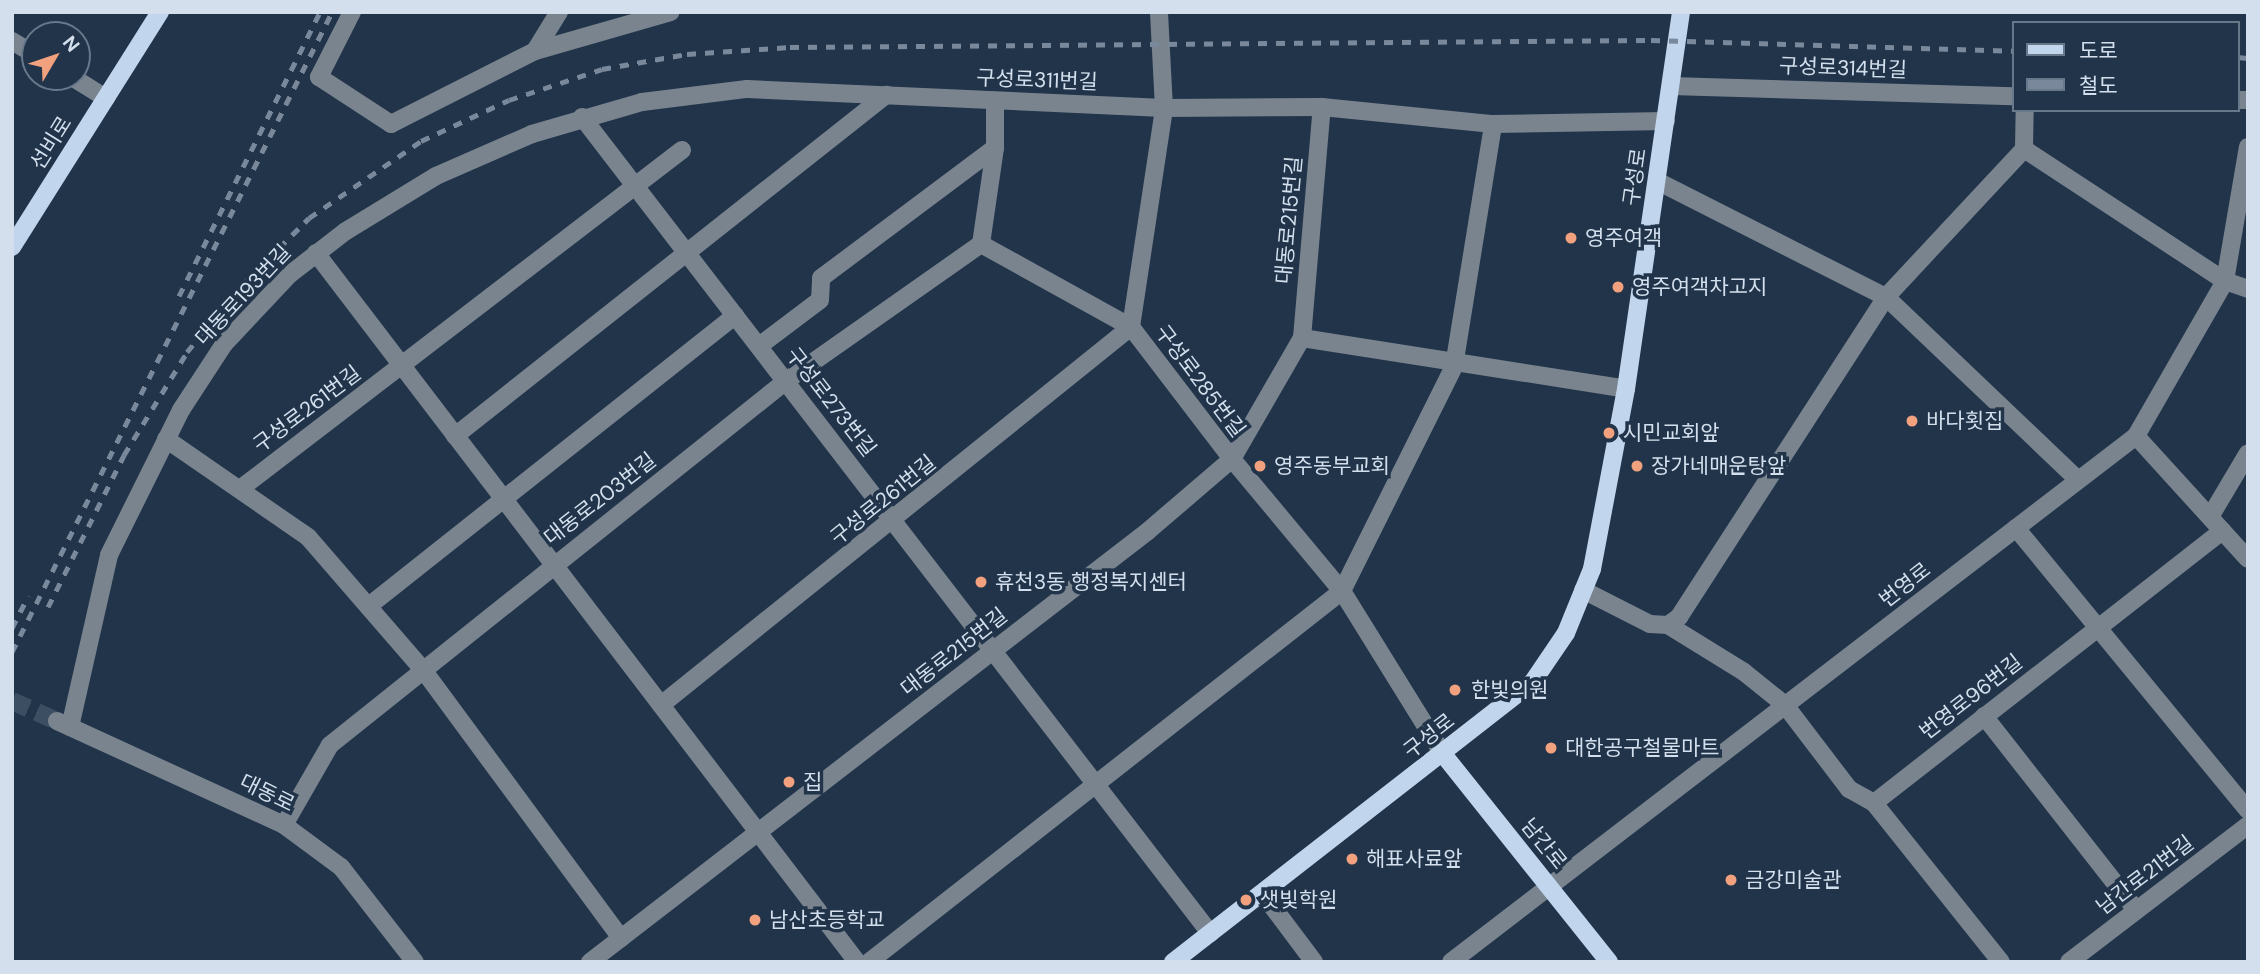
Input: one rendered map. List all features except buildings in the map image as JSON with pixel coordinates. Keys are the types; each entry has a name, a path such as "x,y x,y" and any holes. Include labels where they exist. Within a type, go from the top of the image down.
{"main road":[{"name":"선비로","path":"12,247 160,12"},
{"name":"구성로","path":"1173,962 1532,683 1566,634 1592,569 1626,389 1681,12"},
{"name":"남간로","path":"1443,754 1609,962"}],"street":[{"path":"352,12 319,77 391,124 535,51 671,12"},
{"path":"535,51 559,12"},
{"name":"구성로285번길","path":"1131,327 1164,108 1159,12"},
{"name":"구성로314번길","path":"1671,86 2011,96"},
{"path":"91,89 106,98"},
{"name":"구성로311번길","path":"582,117 676,95 747,89 1164,108 1322,107 1493,124 1666,121"},
{"path":"455,436 886,95"},
{"path":"981,244 995,148 995,101"},
{"name":"대동로215번길","path":"590,962 760,834 1148,531 1232,459 1302,338 1322,107"},
{"path":"1668,625 1679,617 1713,569 1886,297 2024,149 2025,112"},
{"name":"구성로273번길","path":"582,117 1210,933"},
{"name":"대동로193번길","path":"64,724 109,555 166,439 224,344 316,253 436,176 484,152 582,117"},
{"path":"869,962 1097,786 1342,591 1454,366 1493,124"},
{"name":"번영로","path":"1451,962 2136,436 2225,281 2248,147"},
{"name":"구성로273번길","path":"759,346 820,300 821,278 995,148"},
{"path":"2024,149 2225,281 2248,289"},
{"name":"구성로261번길","path":"240,489 682,150"},
{"path":"1657,181 1886,297 2078,480"},
{"name":"구성로285번길","path":"981,244 1131,327 1232,459 1342,591 1443,754"},
{"name":"대동로203번길","path":"284,825 330,745 553,564 786,381 981,244"},
{"path":"316,253 857,962"},
{"path":"370,605 735,316"},
{"name":"구성로261번길","path":"661,705 1131,327"},
{"path":"1302,338 1454,366 1626,389"},
{"path":"2136,436 2248,559"},
{"path":"166,439 308,537 370,605 424,671 621,938"},
{"path":"2216,524 2248,453"},
{"name":"번영로96번길","path":"1874,803 2097,626 2216,524"},
{"path":"2016,528 2248,810"},
{"path":"1583,590 1650,624 1668,625 1744,672 1785,705 1849,789 1874,803 2001,962"},
{"path":"1984,716 2136,910"},
{"name":"대동로","path":"64,724 284,825 341,867 415,962"},
{"name":"남간로21번길","path":"2069,962 2248,825"},
{"path":"1263,894 1314,962"}],"tunnel":[{"path":"12,701 57,721"}],"railway":[{"path":"179,296 320,12"},
{"path":"12,652 332,12"},
{"path":"48,607 124,455 187,352 241,286 309,218 421,141 509,100 602,69 687,54 790,47 1651,40 2011,51"},
{"path":"2239,57 2248,58"},
{"path":"12,628 28,596"}],"place":[{"name":"영주여객","path":"1571,238"},
{"name":"영주여객차고지","path":"1618,287"},
{"name":"바다횟집","path":"1912,421"},
{"name":"시민교회앞","path":"1609,433"},
{"name":"영주동부교회","path":"1260,466"},
{"name":"장가네매운탕앞","path":"1637,466"},
{"name":"휴천3동 행정복지센터","path":"981,582"},
{"name":"한빛의원","path":"1455,690"},
{"name":"대한공구철물마트","path":"1551,748"},
{"name":"집","path":"789,782"},
{"name":"해표사료앞","path":"1352,859"},
{"name":"금강미술관","path":"1731,880"},
{"name":"샛빛학원","path":"1246,900"},
{"name":"남산초등학교","path":"755,920"}]}
